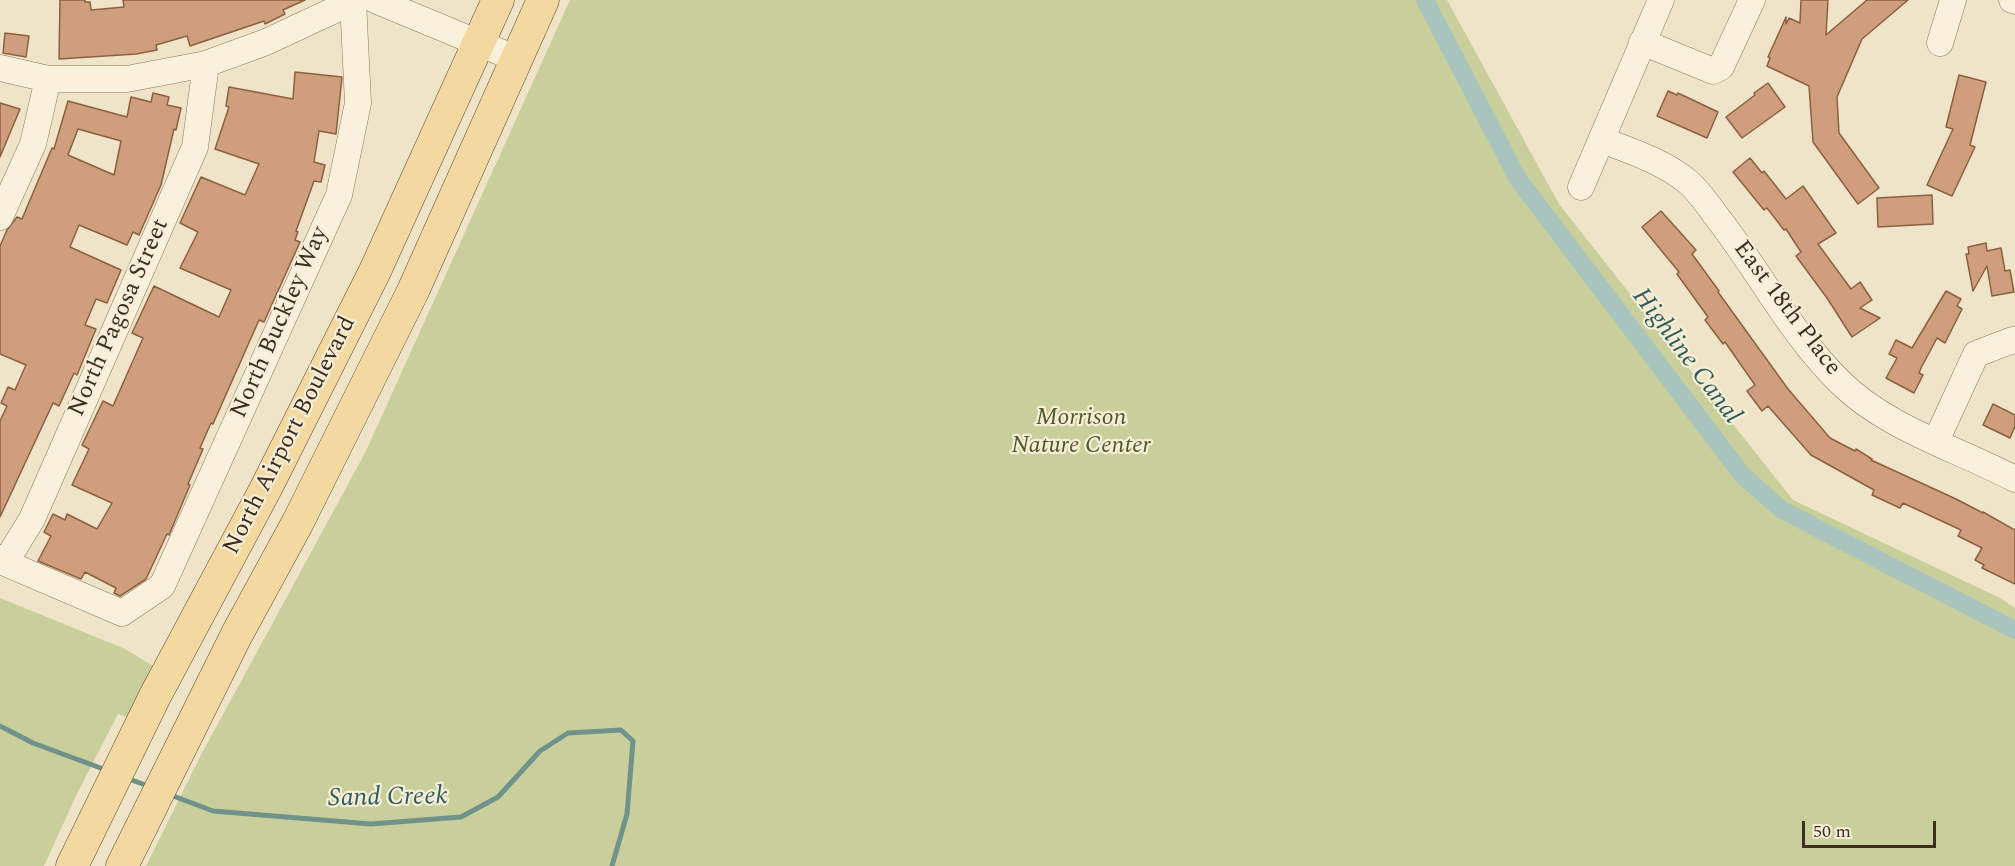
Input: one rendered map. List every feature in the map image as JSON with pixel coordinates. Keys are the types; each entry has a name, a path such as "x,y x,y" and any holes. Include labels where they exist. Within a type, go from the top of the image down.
{"main road":[{"name":"North Airport Boulevard","path":"72,866 155,696 265,490 375,272 498,0"},
{"name":"North Airport Boulevard","path":"122,866 196,716 309,501 413,291 543,0"}],"street":[{"path":"0,68 48,79 127,79 206,64 266,42 361,0 517,58"},
{"name":"North Buckley Way","path":"2,560 122,613 162,586 339,195 358,103 361,0"},
{"path":"1581,187 1661,0"},
{"path":"1642,42 1713,71 1721,67 1752,0"},
{"path":"1940,43 1953,0"},
{"name":"North Pagosa Street","path":"2,560 32,519 195,147 206,64"},
{"path":"0,217 33,144 48,79"},
{"name":"East 18th Place","path":"1602,140 1649,159 1691,184 1730,234 1806,342 1840,382 1863,402 1936,441 2015,479"},
{"path":"1936,441 1976,354 2013,340"}],"green space":[{"name":"Morrison Nature Center","path":"570,0 1447,0 1559,204 1793,500 2000,598 2015,608 2015,866 146,866 202,753 365,453"},
{"path":"0,598 123,648 155,667 128,718 118,714 76,796 44,866 0,866"}],"building":[{"path":"60,0 85,0 85,2 90,2 91,10 124,7 123,0 305,0 283,10 285,14 265,24 264,21 190,46 187,36 156,45 157,50 136,54 59,59"},
{"path":"1801,0 1828,0 1826,35 1867,0 1908,0 1862,39 1837,97 1839,133 1879,188 1858,204 1813,142 1809,86 1767,66 1770,58 1768,57 1786,17 1786,24 1789,18 1800,23"},
{"path":"5,33 29,36 26,57 3,53"},
{"path":"295,72 342,77 336,134 319,131 314,162 325,165 321,182 314,181 296,231 298,232 295,240 300,242 264,322 259,320 213,424 211,423 200,448 203,449 188,484 190,485 169,535 167,534 146,579 120,596 114,593 116,588 85,572 81,579 38,561 51,536 44,532 53,514 65,520 67,514 97,529 112,503 72,485 89,449 82,445 103,401 113,406 143,338 132,333 154,286 219,317 231,290 180,268 198,232 180,223 201,177 245,195 259,164 215,149 229,107 226,106 229,87 293,99"},
{"path":"1959,75 1986,82 1970,145 1975,147 1952,196 1927,185 1953,129 1946,127"},
{"path":"1768,83 1785,107 1742,138 1726,117"},
{"path":"1668,91 1677,95 1678,93 1718,112 1707,138 1657,116"},
{"path":"153,93 169,97 167,105 181,108 161,185 139,235 133,232 127,245 79,225 70,247 121,270 107,303 96,299 85,325 96,329 77,375 74,373 59,406 53,403 0,517 0,421 7,406 1,403 8,387 15,390 26,365 0,354 0,246 7,230 17,217 22,219 52,148 54,149 68,101 127,117 131,97 151,102","holes":["78,129 121,141 114,175 68,155"]},
{"path":"0,103 20,109 0,157"},
{"path":"1750,158 1762,173 1764,171 1786,199 1803,186 1836,233 1818,244 1851,289 1860,282 1872,300 1860,308 1880,318 1852,337 1796,256 1801,252 1786,229 1784,230 1767,208 1764,210 1733,172"},
{"path":"1932,195 1933,224 1878,227 1877,198"},
{"path":"1661,211 1696,250 1692,254 1718,292 1788,389 1830,438 1855,451 1856,449 1871,460 1983,512 2015,530 2015,584 1982,568 1984,565 1975,560 1982,548 1958,536 1961,530 1903,503 1900,508 1872,495 1874,490 1811,455 1768,406 1762,411 1747,391 1755,385 1725,342 1723,344 1705,320 1708,317 1677,274 1679,272 1642,227"},
{"path":"1986,243 1987,251 2001,248 2005,271 2010,270 2014,292 1992,296 1987,266 1973,291 1966,254 1969,254 1968,247"},
{"path":"1946,291 1961,299 1957,306 1962,309 1945,343 1937,338 1921,368 1919,373 1923,375 1914,393 1886,378 1897,358 1889,354 1896,340 1912,348"},
{"path":"1993,404 2015,415 2015,426 2010,438 1983,425"}],"waterway":[{"name":"Highline Canal","path":"1425,0 1518,179 1743,476 1782,510 2015,630"},
{"name":"Sand Creek","path":"0,726 33,743 106,770"},
{"name":"Sand Creek","path":"168,794 213,811 371,824 461,817 498,797 540,751 568,733 621,730 633,741 627,814 612,866"},
{"name":"Sand Creek","path":"126,778 151,787"}]}
